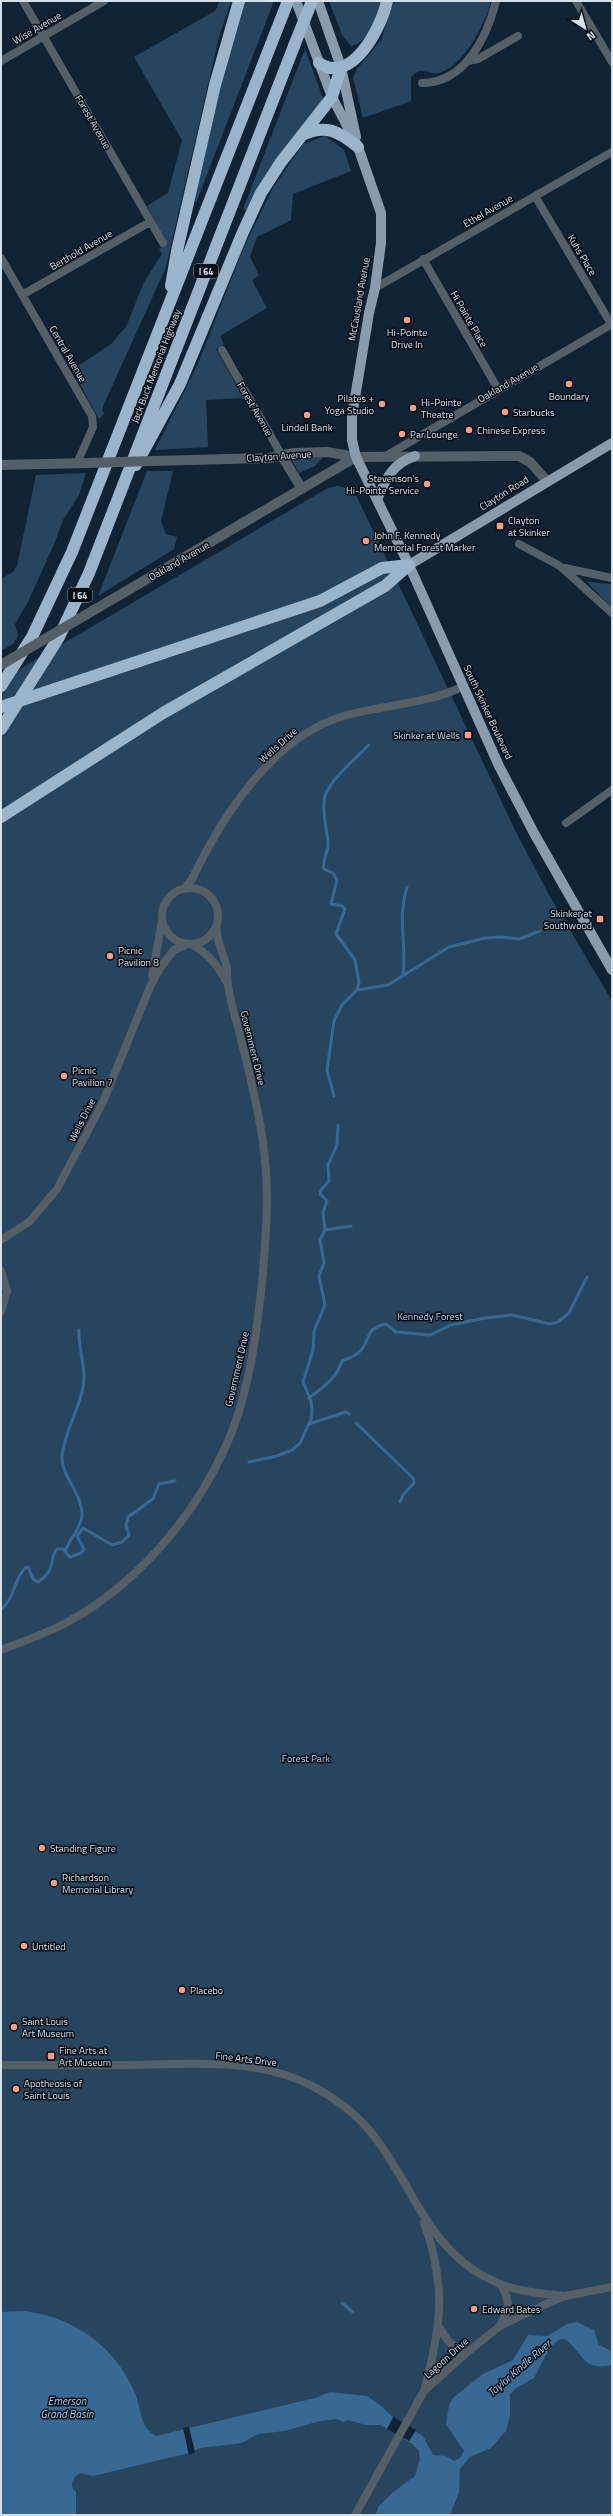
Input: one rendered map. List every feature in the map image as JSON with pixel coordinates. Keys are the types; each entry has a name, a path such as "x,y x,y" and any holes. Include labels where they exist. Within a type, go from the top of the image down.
{"highway":[{"path":"169,304 177,251 214,85 239,1"},
{"name":"Jack Buck Memorial Highway","path":"1,686 32,637 59,583 288,1"},
{"name":"Jack Buck Memorial Highway","path":"1,729 59,637 89,573 312,1"},
{"path":"319,63 329,68 341,67 358,56 374,36 387,1"},
{"path":"119,496 180,384 258,200 281,162 332,97 341,67"},
{"path":"301,136 314,130 328,129 340,133 358,147"},
{"path":"1,707 320,602 382,568 409,565"},
{"path":"1,817 140,726 385,586 409,565"}],"main road":[{"name":"McCausland Avenue","path":"296,1 332,97 358,147"},
{"name":"McCausland Avenue","path":"318,1 341,67 358,147 380,213 381,243 375,288 352,416 352,440 356,457"},
{"name":"Clayton Road","path":"409,565 612,443"},
{"path":"377,500 391,470 400,463 415,456"},
{"name":"South Skinker Boulevard","path":"356,457 409,565 462,687 518,804 609,958 612,970"}],"street":[{"name":"Forest Avenue","path":"23,1 163,244"},
{"name":"Wise Avenue","path":"1,61 104,1"},
{"path":"468,61 485,34 496,1"},
{"path":"576,1 612,62"},
{"path":"422,83 436,82 468,61 478,58 518,36"},
{"name":"Ethel Avenue","path":"375,288 423,259 612,152"},
{"name":"Kuhs Place","path":"535,196 612,324"},
{"name":"Berthold Avenue","path":"22,295 150,222"},
{"name":"Central Avenue","path":"1,258 92,416 93,427 82,463"},
{"name":"Hi Pointe Place","path":"423,259 498,390"},
{"name":"Oakland Avenue","path":"384,457 612,324"},
{"name":"Forest Avenue","path":"222,350 302,489"},
{"name":"Clayton Avenue","path":"1,465 282,456 327,452 356,457 519,456 530,462 547,481"},
{"name":"Oakland Avenue","path":"1,665 356,457"},
{"path":"519,544 560,566 612,613"},
{"path":"560,566 612,578"},
{"name":"Wells Drive","path":"185,888 192,879 224,818 260,776 295,741 329,721 347,715 434,698 462,687"},
{"path":"566,823 612,790"},
{"path":"185,888 200,889 211,897 218,909 217,924 210,935 189,944 173,939 168,933 162,920 165,903 170,896 185,888"},
{"name":"Wells Drive","path":"150,987 162,920"},
{"name":"Government Drive","path":"1,1650 43,1633 82,1613 119,1586 150,1558 190,1510 223,1452 244,1392 256,1325 267,1220 263,1144 254,1092 228,986 225,963 216,940 217,924"},
{"name":"Wells Drive","path":"1,1240 29,1222 57,1189 103,1102 150,987 170,953 179,946 189,944"},
{"name":"Government Drive","path":"189,944 210,958 221,971 228,986"},
{"path":"1,1271 7,1291 1,1312"},
{"name":"Fine Arts Drive","path":"1,2065 222,2064 278,2072 313,2087 347,2109 361,2122 374,2136 422,2216 454,2255 482,2275 501,2285 521,2290 565,2296"},
{"name":"Fine Arts Drive","path":"422,2216 436,2261 440,2288 439,2327 424,2391"},
{"path":"500,2326 508,2312 509,2304 501,2285"},
{"name":"Lagoon Drive","path":"354,2515 424,2391 465,2354 500,2326 565,2296 612,2287"},
{"path":"439,2327 448,2341 465,2354"}],"green space":[{"path":"220,1 231,1 219,37 166,267 104,404 102,410 104,414 99,419 72,370 111,344 126,327 144,282 162,254 159,249 167,243 147,206 168,193 182,140 134,57 215,11"},
{"path":"243,1 274,1 196,203 195,199 221,84"},
{"path":"329,1 382,1 372,28 363,40 351,46 342,35"},
{"path":"394,1 491,1 479,32 457,62 448,69 439,73 418,71 411,77 411,101 363,118 353,78 357,69 381,40"},
{"path":"305,49 324,101 286,146 246,211 243,209"},
{"path":"325,136 344,150 351,171 293,194 291,220 257,237 250,257 259,275 252,280 267,308 220,336 224,344 216,349 244,398 206,400 208,447 155,450 197,366 244,247 273,188 303,144"},
{"path":"323,457 315,466 299,473 291,459"},
{"path":"147,471 173,471 161,521 166,534 177,537 174,549 98,596"},
{"path":"86,473 79,495 63,520 55,542 28,602 15,624 18,636 13,644 1,651 1,579 13,572 17,566 36,475"},
{"name":"Forest Park","path":"337,486 352,489 357,497 516,832 548,893 612,1001 612,2515 1,2515 1,680 328,488"},
{"path":"588,583 612,584 612,608"}],"water":[{"path":"24,2311 42,2314 76,2327 104,2348 127,2376 135,2393 144,2423 156,2436 315,2398 330,2392 367,2396 380,2405 394,2418 423,2436 433,2455 446,2456 454,2461 460,2458 464,2451 446,2424 449,2405 454,2397 483,2374 513,2360 528,2335 547,2336 567,2324 577,2322 594,2330 599,2345 612,2351 612,2365 594,2366 588,2363 565,2339 560,2339 550,2347 534,2378 516,2388 510,2394 510,2415 506,2431 491,2448 470,2457 460,2469 459,2492 450,2515 375,2515 379,2506 392,2493 415,2476 420,2459 419,2451 411,2443 381,2425 366,2425 348,2420 343,2422 337,2419 320,2421 285,2431 258,2434 242,2443 200,2448 189,2453 93,2476 80,2473 72,2482 72,2487 76,2492 76,2515 1,2515 1,2312"}],"pier":[{"path":"393,2417 416,2430 409,2441 387,2429"},
{"path":"189,2427 195,2452 189,2455 183,2428"}],"waterway":[{"path":"334,1096 327,1070 334,1021 342,1005 357,990 359,982 355,960 336,934 345,909 342,906 331,904 337,880 333,873 324,869 324,862 328,849 324,801 332,783 369,745"},
{"path":"403,975 404,952 402,921 404,899 407,887"},
{"path":"357,990 388,985 449,947 485,938 502,937 519,939 540,931"},
{"path":"249,1462 277,1456 292,1450 300,1443 311,1419 311,1401 303,1382 313,1350 314,1331 325,1305 319,1276 324,1263 320,1240 325,1230 323,1212 327,1201 320,1194 321,1190 329,1181 328,1165 337,1145 338,1125"},
{"path":"325,1230 351,1226"},
{"path":"309,1398 333,1378 342,1361 359,1352 364,1346 371,1331 379,1326 386,1324 396,1332 430,1335 451,1325 485,1318 512,1315 550,1324 558,1322 569,1313 587,1277"},
{"path":"65,1552 81,1521 82,1516 79,1500 65,1471 62,1457 63,1447 80,1401 84,1381 79,1330"},
{"path":"309,1424 346,1412 349,1414"},
{"path":"356,1423 413,1478 414,1483 403,1495 400,1502"},
{"path":"1,1609 9,1600 19,1577 26,1567 28,1567 33,1579 38,1582 48,1572 54,1553 57,1549 63,1549 70,1557 81,1553 84,1549 77,1536 83,1528 112,1545 122,1542 129,1535 126,1525 128,1517 153,1499 159,1484 175,1481"},
{"path":"342,2303 353,2312"}],"place":[{"name":"Hi-Pointe Drive In","path":"407,320"},
{"name":"Boundary","path":"569,384"},
{"name":"Pilates + Yoga Studio","path":"382,404"},
{"name":"Hi-Pointe Theatre","path":"413,408"},
{"name":"Starbucks","path":"505,412"},
{"name":"Lindell Bank","path":"307,415"},
{"name":"Chinese Express","path":"469,430"},
{"name":"Par Lounge","path":"402,434"},
{"name":"Stevenson's Hi-Pointe Service","path":"427,484"},
{"name":"Clayton at Skinker","path":"500,526"},
{"name":"John F. Kennedy Memorial Forest Marker","path":"366,541"},
{"name":"Skinker at Wells","path":"468,735"},
{"name":"Skinker at Southwood","path":"600,919"},
{"name":"Picnic Pavilion 8","path":"110,956"},
{"name":"Picnic Pavilion 7","path":"64,1076"},
{"name":"Standing Figure","path":"42,1848"},
{"name":"Richardson Memorial Library","path":"54,1883"},
{"name":"Untitled","path":"24,1946"},
{"name":"Placebo","path":"182,1990"},
{"name":"Saint Louis Art Museum","path":"14,2027"},
{"name":"Fine Arts at Art Museum","path":"51,2056"},
{"name":"Apotheosis of Saint Louis","path":"16,2089"},
{"name":"Edward Bates","path":"474,2309"}],"park label":[{"name":"Kennedy Forest","path":"430,1316"}],"water label":[{"name":"Taylor Kindle River","path":"519,2368"},
{"name":"Emerson Grand Basin","path":"67,2407"}]}
